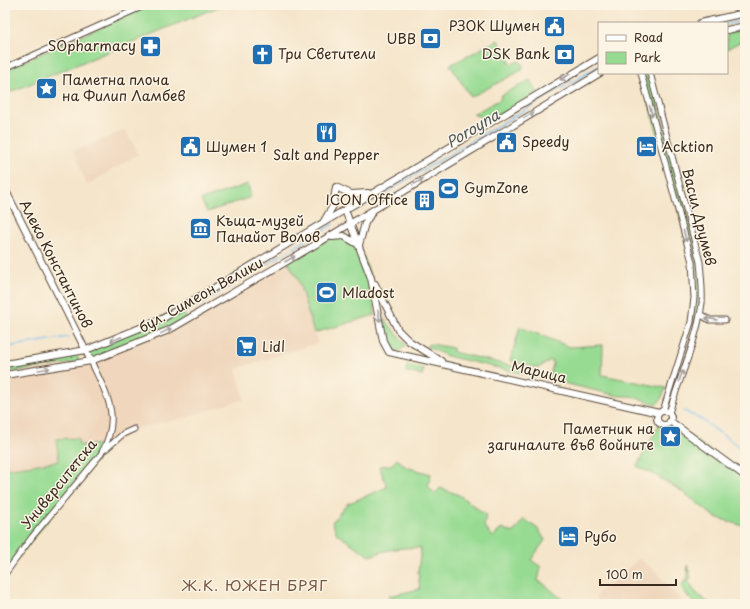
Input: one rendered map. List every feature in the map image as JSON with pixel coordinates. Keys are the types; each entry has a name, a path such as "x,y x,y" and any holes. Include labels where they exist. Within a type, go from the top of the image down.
{"main road":[{"path":"704,22 745,13"},
{"path":"728,30 745,26"},
{"name":"бул. Симеон Велики","path":"5,364 86,350 162,319 598,59"},
{"name":"бул. Симеон Велики","path":"5,375 91,361 169,330 325,239 598,74"},
{"path":"322,224 334,206 336,187 351,194 360,195 373,192"},
{"name":"Алеко Константинов","path":"5,188 91,361"},
{"path":"359,245 365,223 375,208"},
{"path":"345,210 371,278"},
{"path":"325,239 340,235 351,239 359,245"},
{"name":"Марица","path":"371,278 395,326 409,341 447,364"},
{"name":"Марица","path":"371,278 385,347 389,352 626,404 660,413"},
{"path":"670,421 666,424 662,424 658,420 660,413 669,413 670,421 745,476"}],"street":[{"path":"5,68 146,5"},
{"name":"Васил Друмев","path":"641,74 692,262 694,298 691,322 660,413"},
{"name":"Васил Друмев","path":"650,74 700,262 702,301 700,314 695,335 669,413"},
{"path":"700,314 709,320 725,320"},
{"name":"Университетска","path":"5,574 32,537 101,454 108,442 112,425 110,404 91,361"},
{"path":"101,454 123,434 134,429"}],"shaded area":[{"path":"125,130 138,154 87,185 74,151"},
{"path":"287,261 298,279 317,343 236,369 245,399 187,417 134,429 101,454 99,445 78,445 78,438 56,439 59,461 5,469 5,375 78,364 149,339"},
{"path":"639,559 653,568 684,604 598,604 596,595"}],"green space":[{"path":"150,5 223,5 5,94 5,70"},
{"path":"745,29 745,39 728,48 728,33"},
{"path":"498,40 511,64 520,61 523,67 522,70 471,97 450,65"},
{"path":"641,74 650,74 700,262 700,314 695,323 693,321 692,262"},
{"path":"530,80 538,93 495,119 484,118 473,114 501,99 500,96"},
{"path":"248,184 251,197 207,212 201,200"},
{"path":"336,236 359,245 371,278 375,315 314,333 298,279 287,261"},
{"path":"181,308 187,319 91,361 86,350"},
{"path":"383,317 406,345 397,352 388,348"},
{"path":"520,327 570,347 603,345 602,375 666,388 660,401 656,404 631,396 619,396 447,356 426,346 430,344 453,348 453,352 550,375 553,364 551,360 538,368 510,361"},
{"path":"77,354 79,362 5,373 5,365"},
{"path":"407,365 424,369 422,375 406,372"},
{"path":"670,421 745,476 745,522 740,525 715,517 683,492 637,466 660,423 666,424"},
{"path":"78,438 79,445 99,445 101,454 5,574 5,469 59,461 56,439"},
{"path":"397,459 406,467 431,474 428,486 435,494 440,488 459,495 486,515 484,526 493,537 502,528 513,533 524,519 538,529 545,540 531,560 541,567 538,581 561,598 562,601 558,604 391,604 389,596 420,589 418,572 421,548 395,549 370,556 337,534 332,522 347,504 387,487 379,466 391,465"},
{"path":"687,565 691,578 688,579"},
{"path":"688,579 697,594 711,604 694,604 681,587 682,584 685,583 684,580"}],"waterway":[{"path":"728,24 745,20"},
{"name":"Poroyna","path":"356,210 598,67"},
{"name":"Poroyna","path":"195,307 333,224"},
{"path":"184,313 188,310"},
{"path":"7,347 68,337"},
{"path":"684,411 702,420 745,451"}],"place":[{"name":"РЗОК Шумен","path":"555,26"},
{"name":"UBB","path":"431,39"},
{"name":"SOpharmacy","path":"151,46"},
{"name":"Три Светители","path":"262,54"},
{"name":"DSK Bank","path":"565,54"},
{"name":"Паметна плоча на Филип Ламбев","path":"46,88"},
{"name":"Salt and Pepper","path":"326,133"},
{"name":"Speedy","path":"507,142"},
{"name":"Шумен 1","path":"190,147"},
{"name":"Acktion","path":"646,147"},
{"name":"GymZone","path":"449,188"},
{"name":"ICON Office","path":"424,200"},
{"name":"Къща-музей Панайот Волов","path":"201,229"},
{"name":"Mladost","path":"326,293"},
{"name":"Lidl","path":"246,347"},
{"name":"Паметник на загиналите във войните","path":"670,437"},
{"name":"Рубо","path":"569,537"}],"district":[{"name":"Ж.К. ЮЖЕН БРЯГ","path":"255,586"}]}
